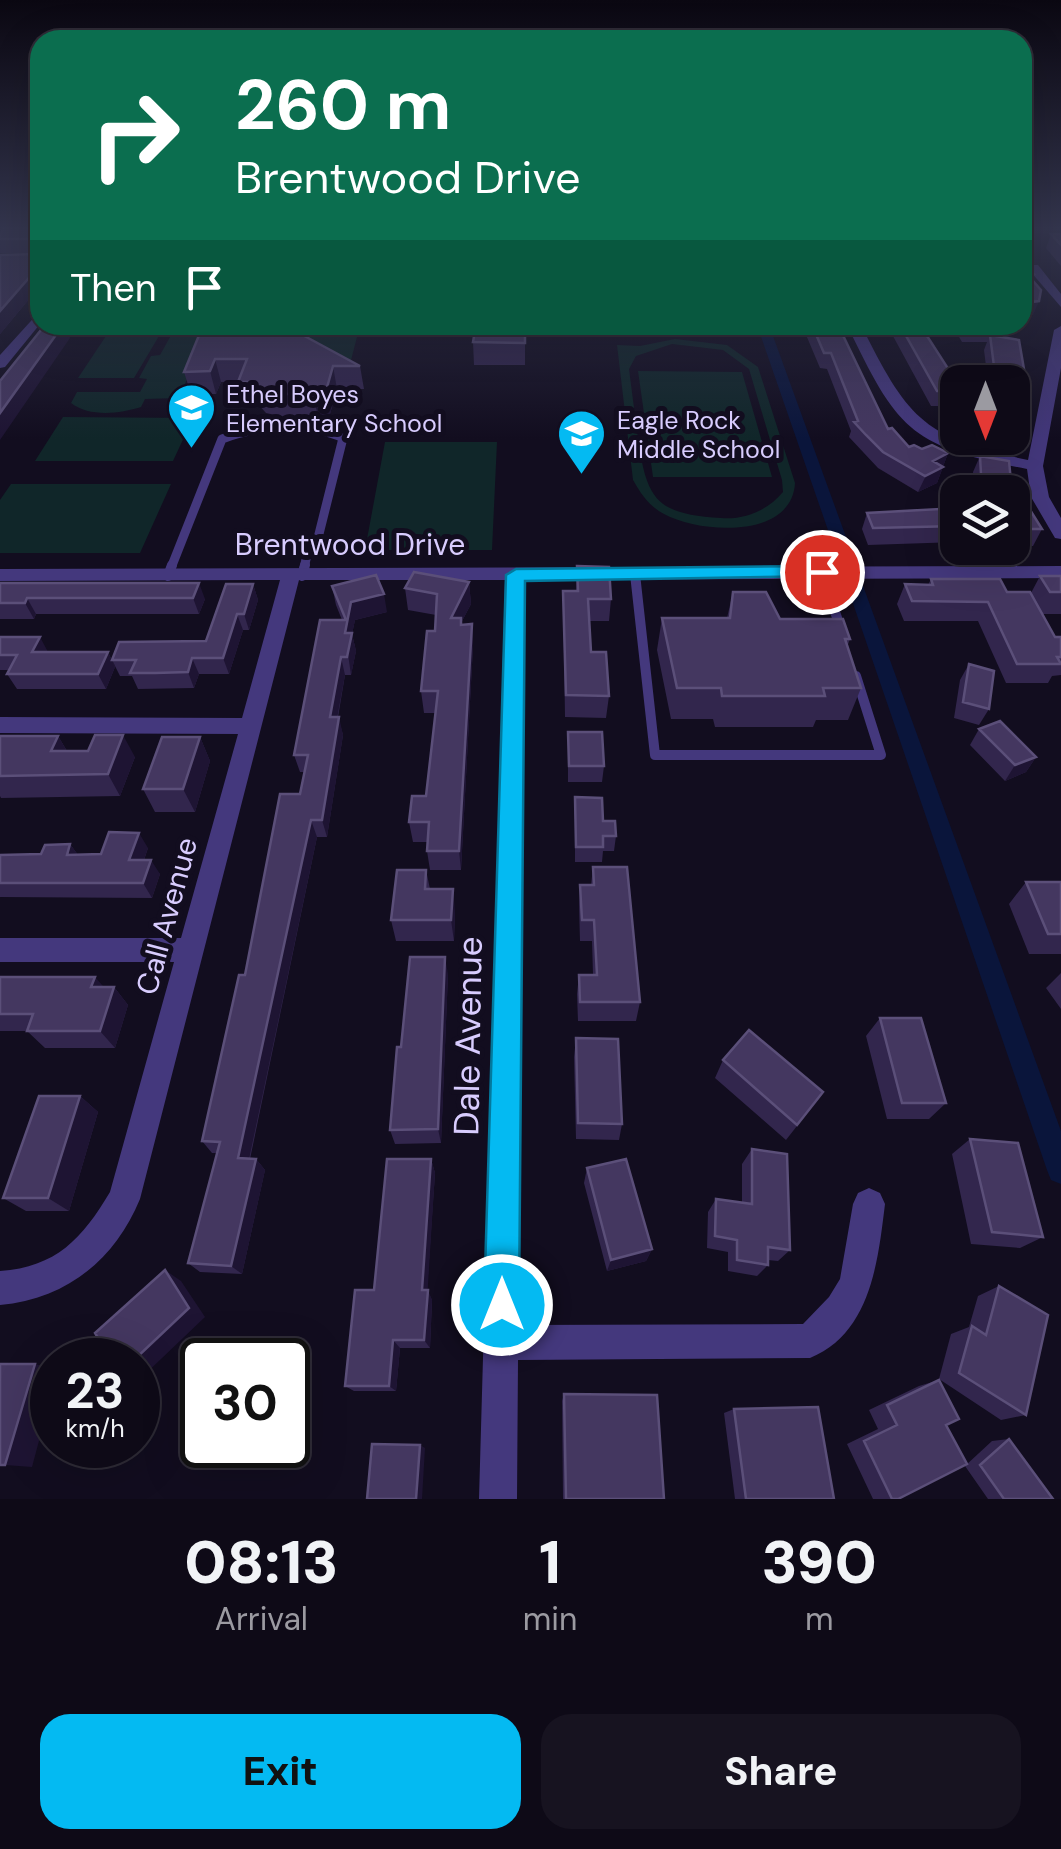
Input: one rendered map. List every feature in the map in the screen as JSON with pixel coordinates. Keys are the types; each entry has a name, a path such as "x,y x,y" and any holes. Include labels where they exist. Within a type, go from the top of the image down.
{"street":[{"path":"0,364 30,327"},
{"path":"1061,330 1034,466 1040,497 1061,534"},
{"path":"860,335 910,424 930,439 964,452 1034,466"},
{"name":"Brentwood Drive","path":"0,575 1061,572"},
{"name":"Dale Avenue","path":"498,1499 516,575"},
{"name":"Call Avenue","path":"0,1288 26,1288 80,1260 102,1239 124,1199 250,726 296,576"},
{"path":"0,725 250,726"},
{"path":"0,950 193,950"},
{"path":"501,1343 810,1340 838,1316 858,1285 869,1204"}],"lane":[{"path":"168,576 222,439 243,431 329,431 343,438 317,542 296,576"},
{"path":"822,572 848,652"},
{"path":"635,574 655,754 881,755 853,669"}],"green space":[{"path":"171,335 236,335 200,353 178,398 145,399 141,407 114,413 86,411 71,403 77,392 140,392 147,379 139,378 151,356 160,355"},
{"path":"281,335 357,335 347,376"},
{"path":"106,336 159,336 134,378 78,378"},
{"path":"675,339 727,345 758,367 795,483 790,501 778,514 762,523 721,528 680,521 646,499 633,480 617,345 640,346","holes":["672,344 723,350 749,369 783,492 755,512 730,518 682,513 658,500 651,490 641,460 629,369 636,356"]},
{"path":"638,371 742,372 772,477 653,477"},
{"path":"63,417 193,418 173,461 35,461"},
{"path":"385,442 497,442 492,550 365,550"},
{"path":"11,484 171,484 140,553 0,553 0,500"}],"building":[{"path":"0,299 10,299 0,311"},
{"path":"37,335 56,335 0,413 0,381"},
{"path":"199,335 303,335 360,366 333,366 326,391 313,394 279,394 260,390 253,382 238,382 247,359 215,359 210,371 184,372"},
{"path":"474,335 525,335 525,343 473,342"},
{"path":"816,335 843,335 888,429 892,428 909,447 922,449 932,445 940,449 940,455 944,455 933,461 943,467 925,476 883,452 854,422 858,421 831,353 824,353"},
{"path":"906,335 926,335 946,365 940,365 940,391"},
{"path":"990,335 1019,340 1023,365 994,365"},
{"path":"980,456 1009,461 1010,475 981,475"},
{"path":"940,509 940,526 873,528 867,513"},
{"path":"1030,510 1042,529 1030,529"},
{"path":"577,566 609,567 611,599 588,599 591,652 606,652 609,696 566,695 563,591 578,591"},
{"path":"414,572 469,582 451,618 461,618 461,625 472,624 459,851 427,851 429,822 409,822 412,796 426,796 438,691 421,691 427,631 435,631 437,594 405,588"},
{"path":"376,575 384,594 351,602 345,633 352,633 347,657 341,657 330,717 339,717 322,820 311,820 238,1158 256,1159 231,1266 188,1263 220,1142 202,1141 239,975 245,975 280,794 300,794 308,755 294,755 320,620 346,620 332,586"},
{"path":"1040,576 1061,576 1061,592 1050,592"},
{"path":"931,579 1000,579 1007,592 1030,592 1055,637 1061,637 1061,657 1057,657 1061,664 1017,664 988,602 912,601 905,584 933,585"},
{"path":"0,583 199,583 193,598 27,598 25,603 0,603"},
{"path":"226,584 253,584 244,614 237,614 223,658 192,658 188,672 155,673 130,673 136,660 112,660 119,642 206,641"},
{"path":"733,592 766,592 780,619 843,619 850,639 845,639 861,688 823,688 825,696 722,696 721,688 677,688 662,618 730,618"},
{"path":"0,637 40,637 32,652 108,652 98,674 7,674 17,655 0,655"},
{"path":"969,664 994,671 989,709 963,702"},
{"path":"1000,721 1036,757 1015,765 979,729"},
{"path":"568,732 602,732 604,766 569,766"},
{"path":"95,735 123,735 108,774 0,776 0,736 58,736 51,751 88,751"},
{"path":"162,737 200,737 183,789 143,789"},
{"path":"575,797 602,798 603,821 615,821 616,836 603,836 603,847 576,847"},
{"path":"109,832 139,833 129,860 151,860 143,883 0,883 0,855 41,854 45,845 70,844 67,855 101,854"},
{"path":"593,867 627,867 640,1002 580,1002 579,975 597,975 594,920 582,920 580,885 594,885"},
{"path":"397,870 426,870 425,889 453,889 451,920 391,920"},
{"path":"1026,882 1061,882 1061,934 1048,934"},
{"path":"410,957 445,957 438,1129 390,1130"},
{"path":"0,977 95,977 91,987 114,987 100,1031 27,1031 33,1014 0,1014"},
{"path":"880,1018 921,1018 946,1103 902,1103"},
{"path":"749,1030 823,1092 797,1125 723,1060"},
{"path":"576,1038 618,1039 622,1124 578,1123"},
{"path":"39,1096 80,1096 48,1198 3,1198"},
{"path":"970,1139 1018,1143 1043,1237 992,1232"},
{"path":"752,1149 787,1154 790,1250 768,1247 768,1265 737,1260 737,1240 715,1236 716,1199 752,1204"},
{"path":"387,1159 431,1159 422,1290 428,1290 424,1340 393,1340 389,1386 345,1386 355,1290 374,1290"},
{"path":"626,1159 652,1249 611,1260 587,1168"},
{"path":"165,1270 189,1308 157,1338 98,1338 95,1333"},
{"path":"999,1286 1048,1315 1026,1415 959,1373 972,1326 986,1335"},
{"path":"0,1364 30,1364 30,1381 5,1465 0,1465"},
{"path":"939,1380 959,1419 946,1425 967,1464 892,1499 864,1441 897,1425 887,1405"},
{"path":"564,1394 657,1395 664,1499 566,1499"},
{"path":"818,1407 834,1499 746,1499 734,1409"},
{"path":"1009,1439 1053,1499 1004,1499 980,1465"},
{"path":"372,1444 420,1445 416,1499 367,1499"}],"waterway":[{"path":"767,335 846,559"},
{"path":"854,583 1061,1170"}],"place":[{"name":"Ethel Boyes Elementary School","path":"191,450"},
{"name":"Eagle Rock Middle School","path":"582,476"}],"route":[{"path":"502,1305 516,575 822,572"}]}
